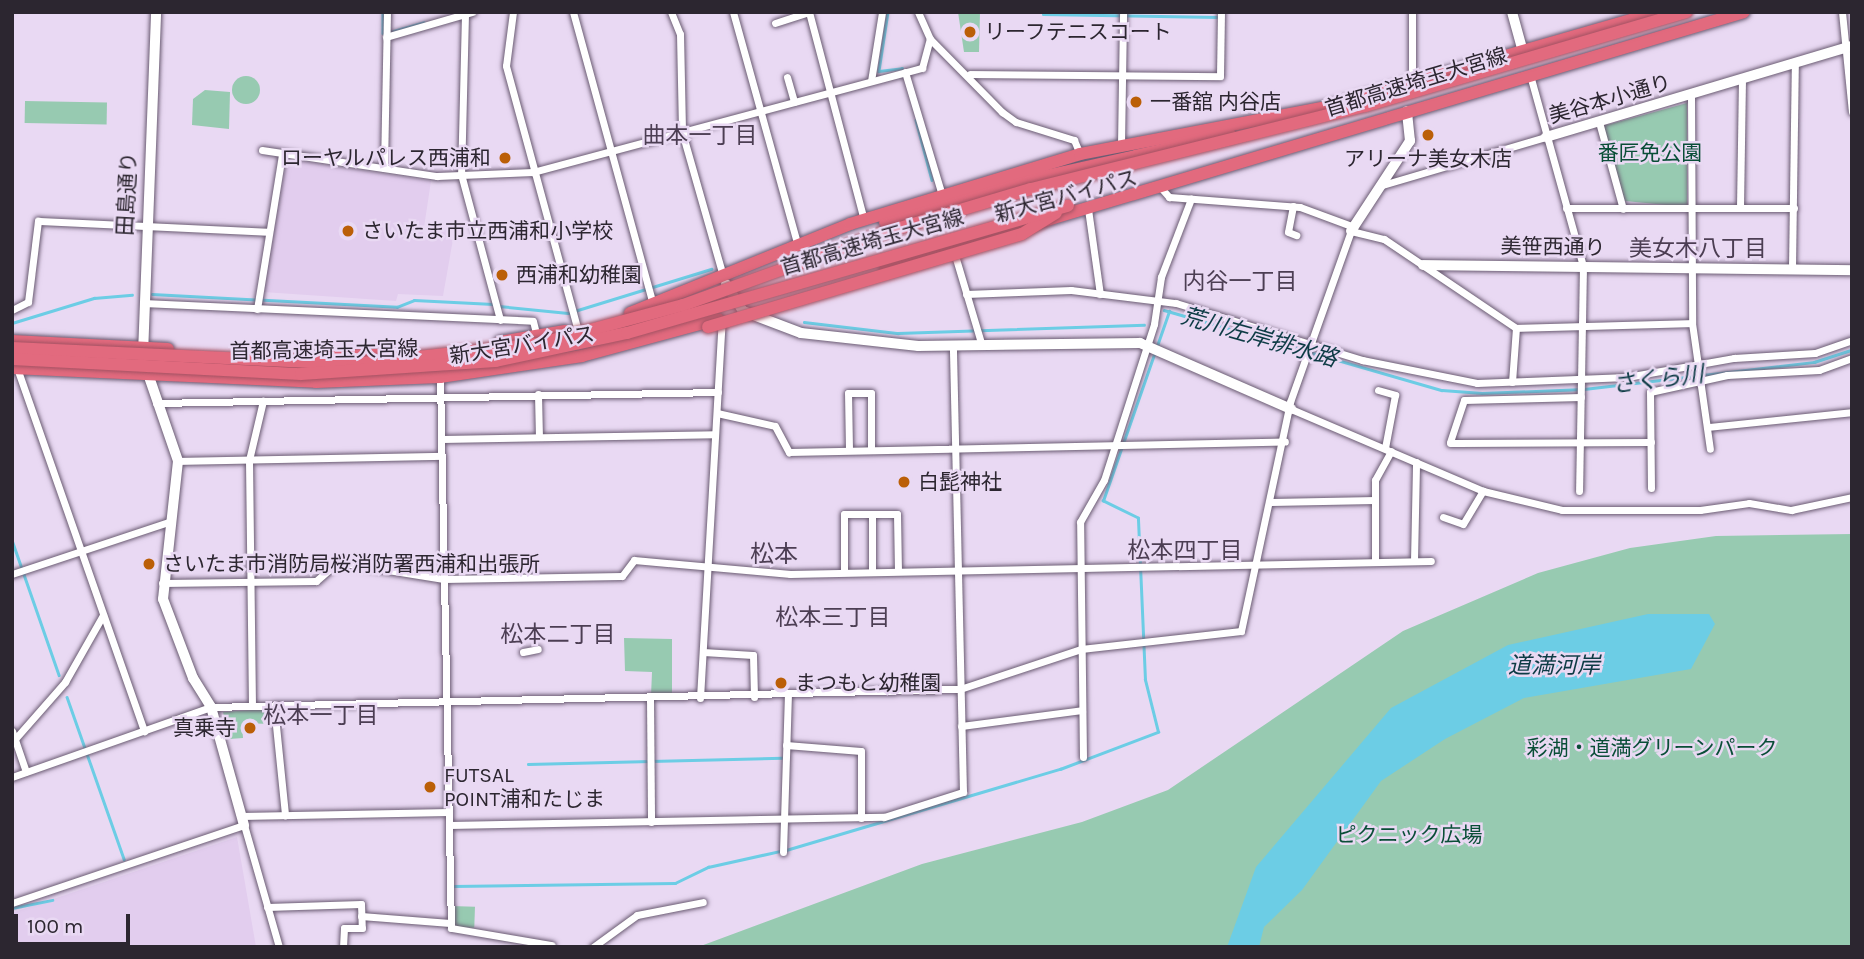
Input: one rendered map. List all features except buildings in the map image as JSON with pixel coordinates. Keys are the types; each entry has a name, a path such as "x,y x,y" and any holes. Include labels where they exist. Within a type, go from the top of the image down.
{"highway":[{"name":"新大宮バイパス","path":"12,341 313,357 420,353 537,337 574,318 651,296 724,280 850,224 1080,154 1331,106 1658,12"},
{"name":"首都高速埼玉大宮線","path":"12,348 314,364 495,351 624,323 883,233 1687,12"},
{"name":"首都高速埼玉大宮線","path":"14,365 301,374 496,361 627,333 1068,206 1720,12"},
{"name":"新大宮バイパス","path":"14,365 148,376 316,382 440,377 628,346 953,248 1162,189 1407,111 1744,12"},
{"path":"850,224 867,227 1028,180 1183,142 1258,131"},
{"path":"628,346 708,327 1022,234 1068,206"}],"street":[{"name":"田島通り","path":"156,12 144,226 141,348 156,403 177,461"},
{"path":"384,168 387,12"},
{"path":"513,12 506,66 574,318"},
{"path":"573,12 651,296"},
{"path":"671,12 680,34 682,132 724,280 743,311 772,327 953,346 1152,346 1416,462 1443,469 1483,491 1547,508 1611,513 1749,503 1791,510 1852,497"},
{"path":"733,12 798,246"},
{"path":"775,23 809,12 864,220"},
{"path":"871,81 882,12"},
{"path":"918,12 930,39 970,74 1016,122 1074,140 1080,154"},
{"path":"1121,145 1123,12"},
{"path":"970,74 1220,76 1222,12"},
{"path":"1412,12 1412,84"},
{"path":"1512,12 1523,52"},
{"path":"1842,12 1849,47 1852,112"},
{"path":"386,37 469,13 461,174 500,320"},
{"path":"262,150 384,168 461,174 533,172 905,72 927,61 930,39"},
{"name":"美谷本小通り","path":"1379,186 1691,96 1849,47"},
{"path":"1792,268 1795,63"},
{"path":"905,72 942,195"},
{"path":"1530,75 1583,266 1579,491"},
{"path":"787,77 794,102"},
{"path":"1740,207 1742,79"},
{"path":"1691,96 1689,268 1695,367 1710,449"},
{"path":"12,777 211,707 754,697 960,689 1081,649 1241,631 1291,409 1352,229 1410,141 1407,111"},
{"path":"1599,122 1623,209"},
{"path":"257,309 282,154"},
{"path":"1162,189 1169,197 1293,206 1384,239 1516,328 1692,323"},
{"path":"1083,757 1080,522 1120,444 1152,346 1161,277 1191,199"},
{"path":"1293,206 1288,232 1296,235"},
{"path":"1566,208 1794,208"},
{"path":"1088,209 1100,294"},
{"path":"12,310 27,302 36,222 270,232"},
{"path":"953,248 982,346"},
{"name":"美笹西通り","path":"1423,265 1852,270"},
{"path":"966,294 1100,294 1158,304 1442,381 1581,382 1815,352 1852,340"},
{"path":"772,327 769,312 782,299"},
{"path":"142,303 533,321 537,337"},
{"path":"700,698 722,317"},
{"path":"1511,382 1516,328"},
{"path":"449,825 884,817 963,792 953,346"},
{"path":"1651,488 1650,392 1697,381 1819,370 1852,358"},
{"path":"14,365 144,731"},
{"path":"440,377 450,923"},
{"path":"1375,562 1375,480 1388,450 1395,395 1378,390"},
{"path":"156,403 718,392"},
{"path":"849,449 848,393 870,393 871,449"},
{"path":"538,394 539,438"},
{"path":"1581,396 1464,400 1450,442 1651,442"},
{"path":"252,706 249,460 263,401"},
{"path":"1708,427 1852,412"},
{"path":"717,413 775,426 789,452 1285,442"},
{"path":"442,439 716,435"},
{"path":"279,947 211,707 180,647 161,583 172,521 177,461 442,456"},
{"path":"1414,561 1416,462"},
{"path":"1443,517 1463,524 1483,491"},
{"path":"1271,502 1375,500"},
{"path":"844,572 844,514 897,514 898,571"},
{"path":"872,514 872,572"},
{"path":"12,575 172,521"},
{"path":"161,583 316,581 338,562 444,579 622,576 634,560 708,568 844,572 1431,561"},
{"path":"26,772 14,735 65,682 103,615"},
{"path":"523,652 538,649"},
{"path":"703,652 753,655 754,697"},
{"path":"783,852 788,696"},
{"path":"650,699 651,822"},
{"path":"274,706 285,814"},
{"path":"961,726 1082,710"},
{"path":"786,745 861,751 861,818"},
{"path":"12,902 242,820 285,814 449,812"},
{"path":"593,947 637,915 703,902"},
{"path":"267,907 361,904 362,928 344,929 343,947"},
{"path":"361,916 450,923 552,945"}],"shaded area":[{"name":"さいたま市立西浦和小学校","path":"287,159 431,181 423,234 455,228 443,296 398,294 396,301 263,292"},
{"path":"237,837 256,947 12,947 12,913"}],"green space":[{"name":"リーフテニスコート","path":"958,12 980,12 979,52 964,52"},
{"path":"246,76 256,80 260,90 256,100 246,104 236,100 232,90 236,80"},
{"path":"205,90 230,92 229,129 192,125 193,99"},
{"path":"25,101 107,102 107,124 25,123"},
{"name":"番匠免公園","path":"1687,103 1687,207 1625,201 1603,126"},
{"name":"彩湖・道満グリーンパーク","path":"1852,534 1852,947 698,947 922,864 1082,822 1168,790 1403,631 1538,573 1630,548 1716,536"},
{"path":"624,638 672,639 672,696 651,696 652,672 625,671"},
{"path":"267,709 273,724 242,723 243,738 229,739 223,712"},
{"path":"451,906 475,907 474,928 450,927"}],"water":[{"name":"道満河岸","path":"1648,614 1709,614 1715,624 1691,669 1524,698 1445,739 1381,781 1302,890 1264,927 1259,947 1227,947 1256,867 1391,708 1508,645"}],"waterway":[{"path":"383,12 383,33"},
{"path":"888,12 879,71 902,68 904,73"},
{"path":"1043,14 1218,17"},
{"path":"390,32 424,22"},
{"path":"916,120 932,180"},
{"path":"499,306 568,313 711,269"},
{"path":"152,294 397,307 414,300 493,304"},
{"path":"12,323 94,298 132,295"},
{"name":"さくら川","path":"1164,310 1442,390 1482,393 1584,389 1814,362 1852,350"},
{"path":"786,850 1060,769 1158,732 1145,680 1138,518 1103,501 1169,311"},
{"path":"804,322 898,333 1144,325"},
{"path":"12,540 59,675"},
{"path":"67,697 124,859"},
{"path":"528,764 782,758"},
{"path":"453,886 675,883 708,867 780,851"},
{"path":"12,908 52,900"}],"place":[{"name":"リーフテニスコート","path":"970,32"},
{"name":"一番舘 内谷店","path":"1136,102"},
{"name":"アリーナ美女木店","path":"1428,135"},
{"name":"ローヤルパレス西浦和","path":"505,158"},
{"name":"さいたま市立西浦和小学校","path":"348,231"},
{"name":"西浦和幼稚園","path":"502,275"},
{"name":"白髭神社","path":"904,482"},
{"name":"さいたま市消防局桜消防署西浦和出張所","path":"149,564"},
{"name":"まつもと幼稚園","path":"781,683"},
{"name":"真乗寺","path":"250,728"},
{"name":"FUTSAL POINT浦和たじま","path":"430,787"}],"district":[{"name":"曲本一丁目","path":"700,136"},
{"name":"美女木八丁目","path":"1698,249"},
{"name":"内谷一丁目","path":"1240,282"},
{"name":"松本四丁目","path":"1185,551"},
{"name":"松本","path":"774,555"},
{"name":"松本三丁目","path":"833,618"},
{"name":"松本二丁目","path":"558,635"},
{"name":"松本一丁目","path":"321,716"}],"water label":[{"name":"荒川左岸排水路","path":"1259,338"}],"park label":[{"name":"ピクニック広場","path":"1409,835"}]}
